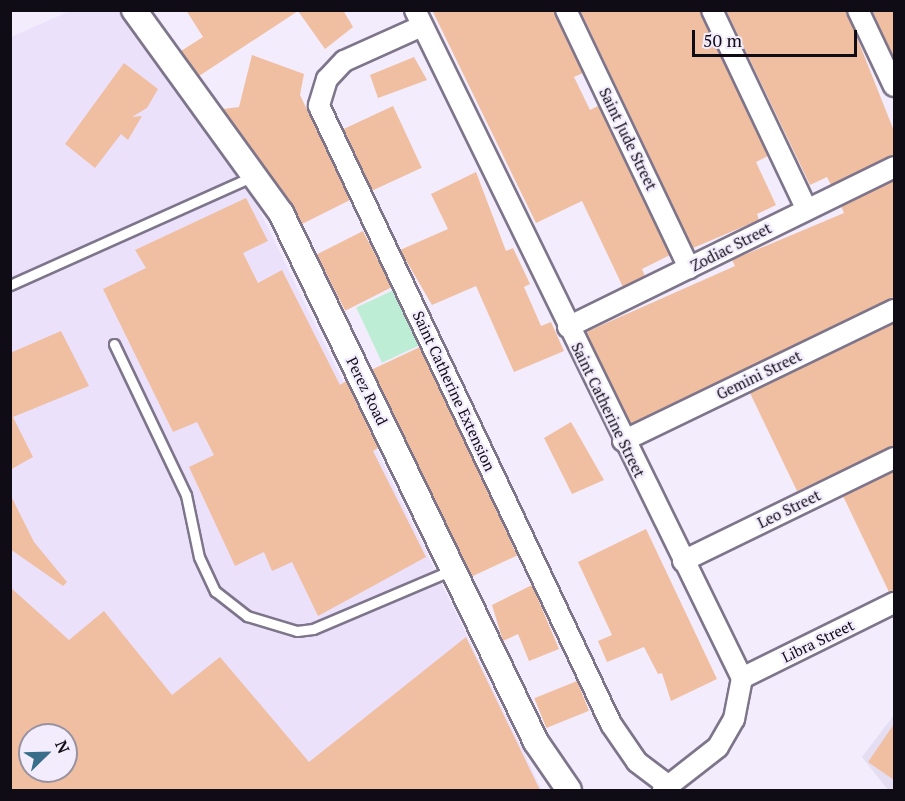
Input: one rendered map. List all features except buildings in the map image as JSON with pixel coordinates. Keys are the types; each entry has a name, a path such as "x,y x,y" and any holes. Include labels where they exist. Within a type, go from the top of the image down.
{"street":[{"name":"Perez Road","path":"134,10 281,213 536,742 569,790"},
{"name":"Saint Jude Street","path":"566,10 689,268"},
{"path":"712,10 806,208"},
{"path":"858,10 894,86"},
{"name":"Saint Catherine Street","path":"418,18 623,441 742,678"},
{"name":"Saint Catherine Extension","path":"418,18 344,61 327,79 319,106 611,724 637,762 666,788"},
{"name":"Zodiac Street","path":"568,327 806,208 894,167"},
{"name":"Gemini Street","path":"623,441 894,310"},
{"name":"Leo Street","path":"683,561 894,458"},
{"name":"Libra Street","path":"742,678 894,603"},
{"path":"666,788 718,747 734,718 742,678"}],"lane":[{"path":"10,285 255,176"},
{"path":"114,344 186,495 200,557 215,591 247,616 297,630 313,629 452,570"}],"shaded area":[{"path":"70,11 118,11 252,195 542,790 11,790 11,37"},
{"path":"894,715 894,790 888,790 862,757"}],"green space":[{"path":"398,288 424,343 382,363 356,307"}]}
